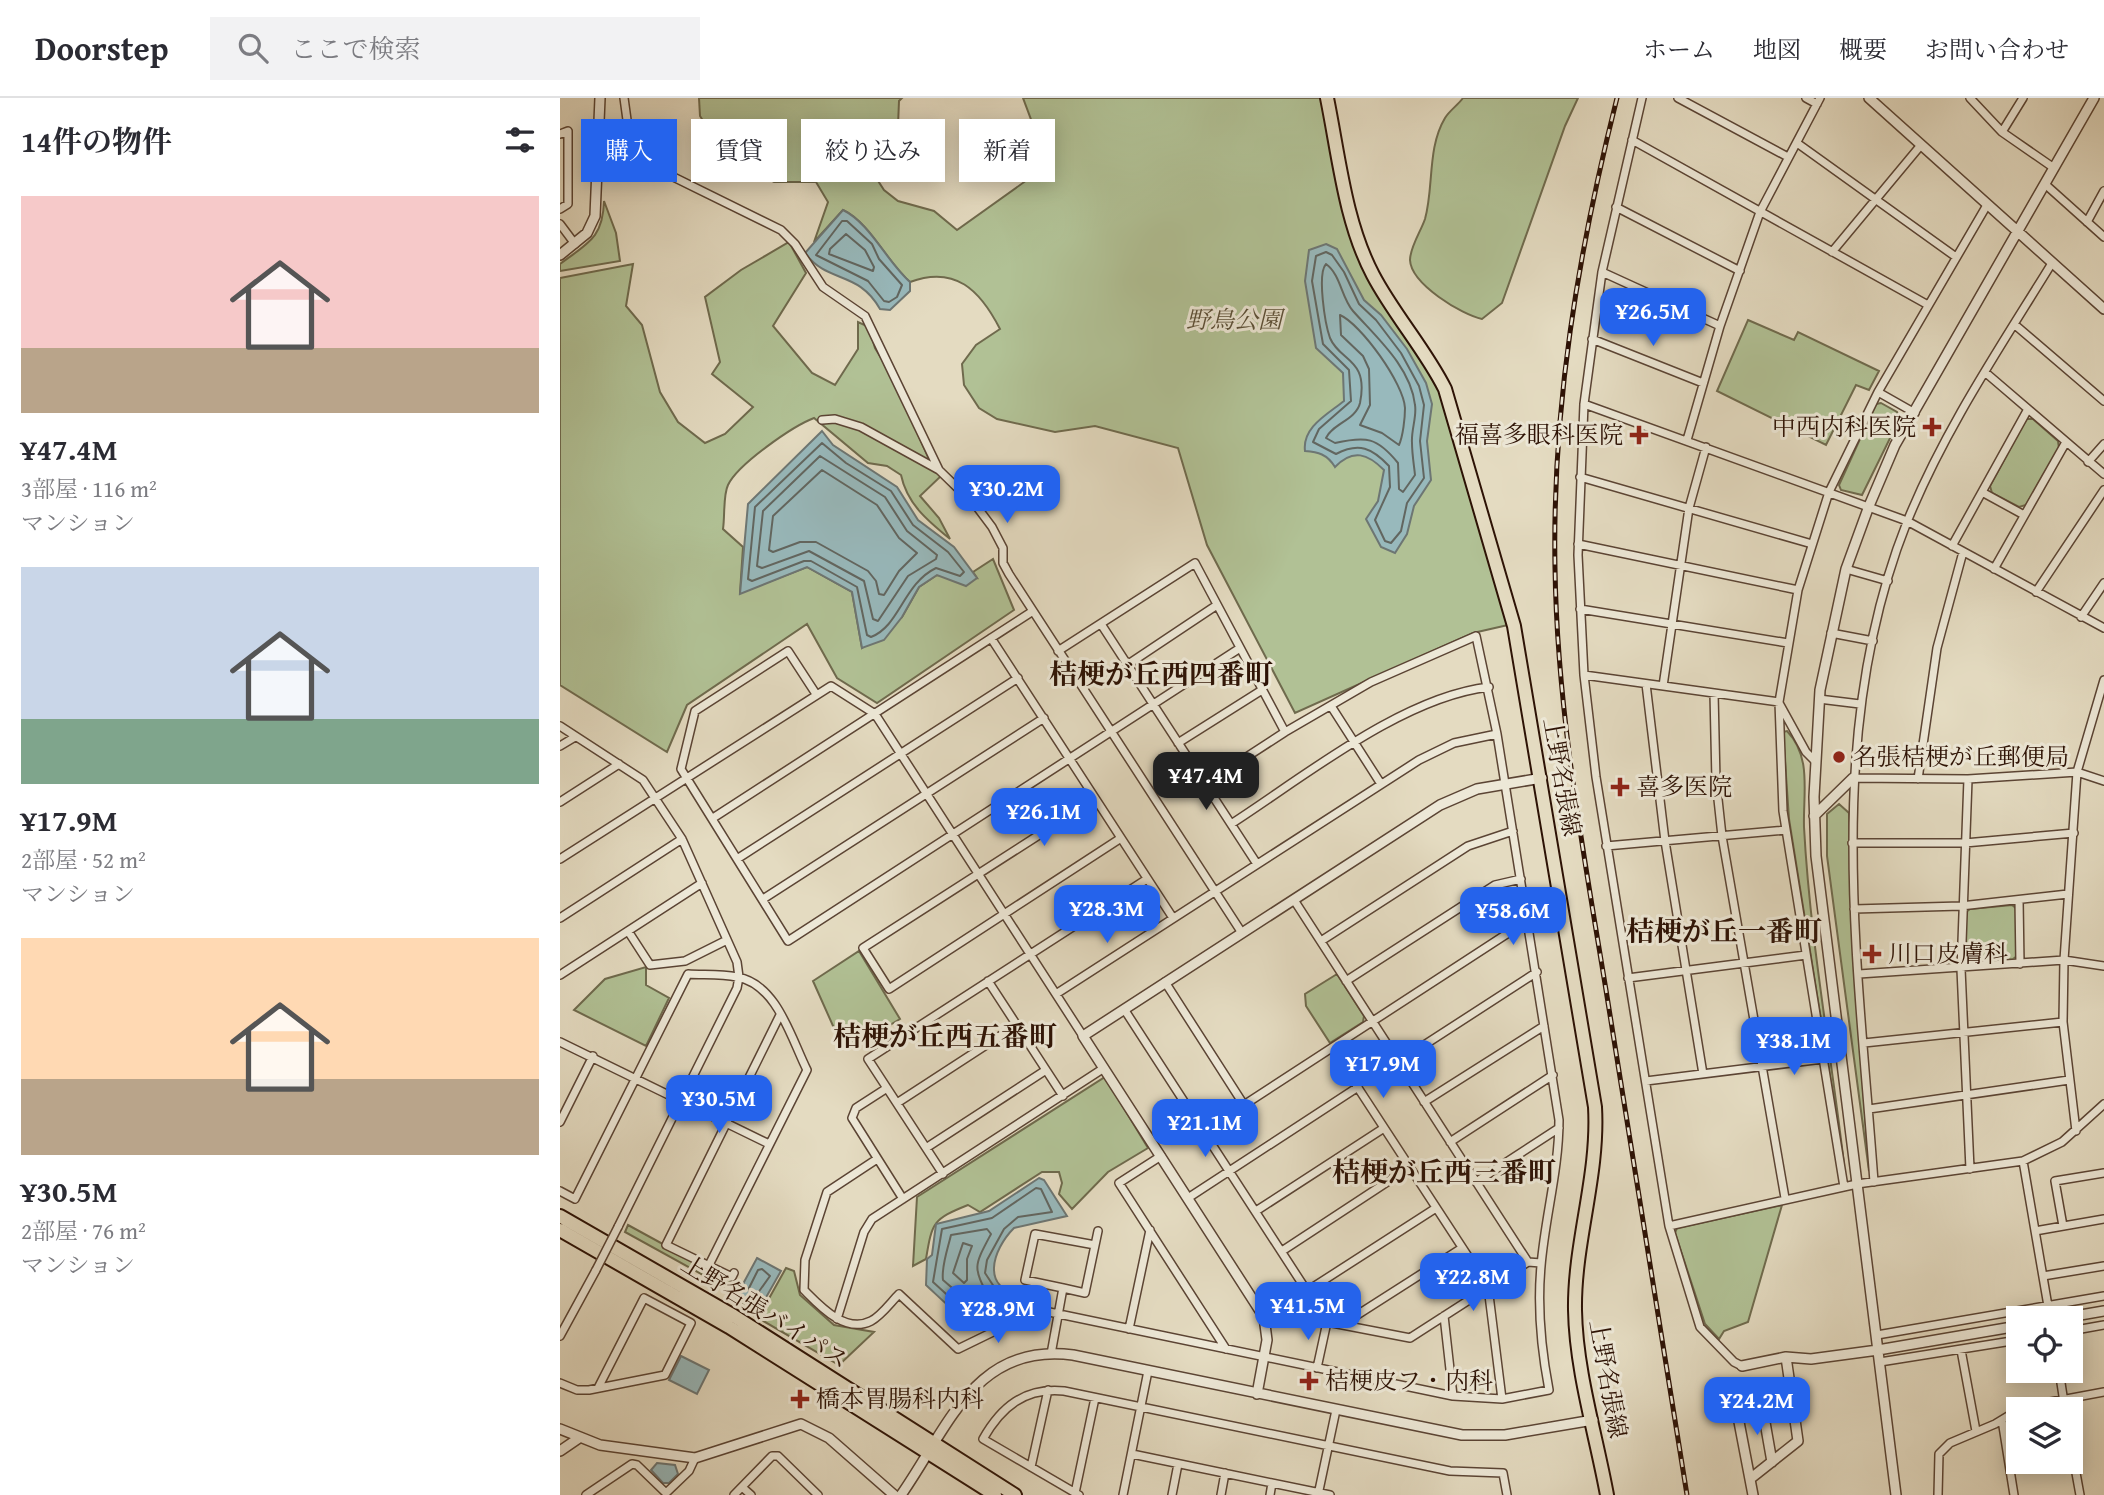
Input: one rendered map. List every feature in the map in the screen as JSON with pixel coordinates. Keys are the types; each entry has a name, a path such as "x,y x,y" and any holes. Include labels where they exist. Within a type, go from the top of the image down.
{"main road":[{"name":"上野名張線","path":"1327,98 1359,244 1373,275 1434,367 1455,415 1514,626 1542,778 1595,1107 1595,1157 1575,1308 1577,1338 1607,1495"},
{"name":"上野名張バイパス","path":"560,1216 705,1298 932,1449 995,1495"},
{"name":"上野名張バイパス","path":"560,1230 1015,1495"}],"street":[{"path":"560,255 587,233 596,216 600,98"},
{"path":"625,98 628,127 640,161 781,230 794,244 823,287 865,316 939,470"},
{"path":"1642,98 1602,272 1592,338 1584,404 1578,544 1584,675 1606,846 1669,1226 1700,1327 1734,1362 1742,1366 1786,1357 1811,1359 1878,1350 2006,1328"},
{"path":"1678,98 1788,157"},
{"path":"1687,440 1720,327 1760,212 1818,101 1806,98"},
{"path":"1870,98 2104,309"},
{"path":"1970,98 2002,132 2054,168"},
{"path":"2002,132 2023,98"},
{"path":"1896,1495 1821,905 1814,816 1819,699 1846,569 1895,445 2094,98"},
{"path":"560,134 568,131 568,204 560,209"},
{"path":"1632,140 1928,305"},
{"path":"1797,142 1956,257"},
{"path":"1832,252 1921,145"},
{"path":"2046,185 2104,237"},
{"path":"2087,222 2104,191"},
{"path":"1844,1187 1786,830 1779,772 1779,702 1798,590 1829,492 1878,392 1987,205"},
{"path":"1616,206 1740,271"},
{"path":"560,225 575,244"},
{"path":"1874,1182 1854,909 1852,843 1853,778 1860,704 1872,641 1908,521 1958,420 2052,263"},
{"path":"1602,272 1720,327"},
{"path":"2014,324 2104,401"},
{"path":"1592,338 1703,383"},
{"path":"1986,373 2104,474"},
{"path":"1878,392 1915,413"},
{"path":"1584,404 1908,521 2104,628"},
{"path":"1952,546 2028,409"},
{"path":"822,420 835,419 860,427 939,470 977,507 1003,548 1005,568 1242,933"},
{"path":"1994,569 2066,442"},
{"path":"2088,462 2104,444"},
{"path":"1663,686 1689,508 1706,447"},
{"path":"1580,477 1812,544"},
{"path":"2036,592 2104,490"},
{"path":"1982,492 2024,515"},
{"path":"1578,544 1798,590"},
{"path":"1917,779 1934,659 1962,552"},
{"path":"1058,651 1195,563 1284,732"},
{"path":"1846,569 1888,581"},
{"path":"2081,617 2104,583"},
{"path":"1127,664 1217,605"},
{"path":"1580,609 1788,643"},
{"path":"713,818 1033,611"},
{"path":"1101,624 1257,864"},
{"path":"1831,633 1872,641"},
{"path":"877,1160 827,1192 805,1260 804,1290 837,1319 864,1323 873,1321 899,1294 958,1349 1030,1308 1453,1396 1502,1399 1549,1391 1539,1333 1541,1263 1558,1160 1559,1128 1529,923 1489,687 1476,636 1371,682 1284,732 1205,784"},
{"path":"992,638 1173,918"},
{"path":"816,694 788,651 695,712 681,769 788,940 1240,648"},
{"path":"1584,675 1779,702"},
{"path":"737,859 1018,678"},
{"path":"2076,1131 2063,1022 2068,894 2077,772 2104,680"},
{"path":"1646,684 1665,841 1703,1074"},
{"path":"560,859 831,686 875,714 1264,1317 1267,1334 1265,1358 1257,1394"},
{"path":"1231,824 1355,744 1419,707 1454,694 1489,687"},
{"path":"1178,743 1262,690"},
{"path":"1714,693 1716,781 1722,836 1785,1198"},
{"path":"1819,699 1860,704"},
{"path":"1779,702 1806,752 1815,761"},
{"path":"1331,706 1381,784"},
{"path":"763,900 1044,718"},
{"path":"560,726 643,780 682,839 727,940 739,977 737,988 618,1227 560,1336"},
{"path":"1056,994 1436,750 1497,734"},
{"path":"560,746 575,737"},
{"path":"560,802 619,764"},
{"path":"1814,816 1853,778 1968,779 2077,772 2104,781"},
{"path":"1083,1036 1440,805 1467,792 1542,778"},
{"path":"1968,779 1961,906 1961,969 1970,1169"},
{"path":"1095,799 863,948 889,989 1121,838"},
{"path":"1606,846 1786,830"},
{"path":"1321,942 1468,846 1513,831"},
{"path":"1852,843 1965,843 2074,833"},
{"path":"560,918 682,839"},
{"path":"943,1174 868,1059 1147,879"},
{"path":"1346,981 1495,885 1521,880"},
{"path":"560,975 702,883"},
{"path":"1854,909 1961,906 2068,894"},
{"path":"1294,900 1528,1262"},
{"path":"2019,900 2020,964"},
{"path":"1204,1131 1519,926 1529,923"},
{"path":"628,931 650,965 685,961 727,940"},
{"path":"1628,978 1807,956"},
{"path":"1859,974 2064,960 2104,966"},
{"path":"1398,1062 1536,972"},
{"path":"560,1191 575,1199 688,974 739,977 767,993 807,1070 709,1265"},
{"path":"988,981 1063,1096"},
{"path":"1165,982 1244,1105"},
{"path":"1125,1009 1327,1322 1317,1368"},
{"path":"734,1273 732,1277 666,1245 780,1016"},
{"path":"1864,1043 2063,1022"},
{"path":"897,1103 1017,1025"},
{"path":"1424,1102 1544,1026"},
{"path":"560,1042 769,1144"},
{"path":"1332,1048 1488,1287 1502,1399"},
{"path":"560,1122 593,1056"},
{"path":"1646,1081 1824,1059"},
{"path":"837,1319 866,1226 1104,1068"},
{"path":"926,1148 1046,1070"},
{"path":"1450,1142 1553,1075"},
{"path":"1869,1109 2069,1080"},
{"path":"1188,1198 1358,1087"},
{"path":"887,1088 852,1113 855,1127 903,1199"},
{"path":"1669,1226 1857,1184 2023,1161 2048,1151 2076,1131 2104,1104"},
{"path":"1256,1211 1384,1128"},
{"path":"1476,1182 1559,1128"},
{"path":"1161,1156 1119,1183 1226,1349"},
{"path":"2023,1161 2048,1306 2104,1296"},
{"path":"1282,1251 1410,1167"},
{"path":"2063,1226 2055,1181 2104,1173"},
{"path":"1307,1291 1436,1208"},
{"path":"2035,1231 2104,1219"},
{"path":"1129,1329 1150,1230"},
{"path":"1095,1245 1035,1234 1025,1280 1085,1293 1098,1231"},
{"path":"1343,1324 1462,1248"},
{"path":"1327,1322 1410,1338 1528,1262 1541,1263"},
{"path":"2043,1276 2104,1266"},
{"path":"1051,1353 1063,1288"},
{"path":"560,1383 577,1390 598,1388 665,1376 691,1323 643,1298 598,1388"},
{"path":"2083,1315 2104,1311"},
{"path":"1877,1335 2006,1313"},
{"path":"1444,1317 1453,1396"},
{"path":"2083,1329 2104,1325"},
{"path":"1880,1362 2006,1342"},
{"path":"1961,1350 1976,1431"},
{"path":"901,1495 967,1395 988,1373 1018,1358 1051,1353 1478,1436 1522,1433 1593,1420"},
{"path":"1750,1479 1798,1441 1786,1357"},
{"path":"1124,1495 1148,1371"},
{"path":"1095,1398 1077,1494 984,1439 1009,1405 1031,1393 1048,1390 1095,1398 1142,1407 1450,1471 1503,1473 1507,1495"},
{"path":"1031,1467 1048,1390"},
{"path":"1753,1495 1735,1401 1790,1390"},
{"path":"1772,1462 1763,1411 1774,1404 1777,1392"},
{"path":"2075,1397 2104,1392"},
{"path":"1318,1494 1336,1410"},
{"path":"1938,1495 1938,1459 1941,1450 1950,1443 2006,1417"},
{"path":"2002,1420 2014,1495"},
{"path":"560,1429 600,1446 695,1458 801,1424 829,1438 894,1495"},
{"path":"560,1451 579,1438"},
{"path":"1132,1454 1331,1495"},
{"path":"734,1495 772,1456 778,1455 818,1495"},
{"path":"586,1495 632,1464 637,1465 665,1494 690,1471 695,1458"},
{"path":"1172,1495 1178,1464"},
{"path":"1221,1495 1225,1473"},
{"path":"2076,1474 2080,1495"},
{"path":"1270,1495 1272,1483"},
{"path":"742,1486 751,1495"}],"green space":[{"name":"野鳥公園","path":"699,98 902,98 899,101 898,119 801,119 801,182 787,182 787,119 702,119"},
{"name":"野鳥公園","path":"1023,98 1322,98 1351,234 1445,402 1508,625 1473,633 1295,713 1207,545 1178,448 1095,426 1055,432 997,419 979,408 964,385 962,364 976,345 1000,329 984,303 964,284 953,279 940,277 910,282 862,224 843,210 814,242 828,202 816,182 879,182 898,201 934,211 957,230 1024,182 1055,182 1055,119 1031,119"},
{"path":"1463,98 1578,98 1565,126 1502,303 1482,319 1451,305 1428,288 1419,279 1410,260 1428,207 1433,155 1439,130 1447,115"},
{"path":"604,201 616,233 620,261 560,271 560,264 586,245 597,232"},
{"path":"789,242 806,273 773,326 812,373 835,385 858,349 858,322 869,327 875,348 893,377 931,464 941,476 920,496 939,518 950,539 913,503 901,475 887,466 868,463 814,418 767,447 734,476 726,489 723,529 743,547 740,593 807,567 852,592 862,648 902,617 919,587 937,575 977,578 973,572 993,559 1014,610 877,703 837,678 807,624 687,705 667,752 560,685 560,278 633,264 626,306 642,325 660,392 678,422 705,443 725,434 753,407 712,374 720,362 705,297 741,270"},
{"path":"1748,320 1794,340 1798,332 1879,371 1869,390 1856,385 1826,445 1717,391"},
{"path":"1881,403 1897,412 1900,418 1862,495 1841,490 1839,485 1876,404"},
{"path":"2026,419 2033,419 2058,441 2059,448 2026,505 2019,507 1992,493 1990,486"},
{"path":"1787,731 1800,752 1805,776 1804,827 1811,912 1844,1164 1789,819 1783,732"},
{"path":"1839,804 1849,813 1852,929 1869,1171 1827,856 1827,814"},
{"path":"2012,905 2017,909 2017,956 2013,959 1971,964 1965,959 1966,912 1970,909"},
{"path":"859,951 900,1019 868,1038 842,1046 813,981"},
{"path":"646,967 646,985 669,998 646,1046 574,1010 605,979"},
{"path":"1337,974 1364,1016 1363,1022 1330,1043 1306,1006 1305,994"},
{"path":"1105,1077 1148,1148 1108,1172 1072,1209 1059,1194 1062,1183 1059,1172 1042,1172 980,1212 968,1205 948,1214 936,1223 933,1229 926,1259 913,1266 917,1197"},
{"path":"1782,1205 1748,1322 1724,1331 1719,1339 1705,1324 1675,1233 1677,1228"},
{"path":"628,1225 736,1284 732,1291 625,1232"},
{"path":"786,1268 794,1271 800,1295 834,1325 874,1332 839,1365 734,1304 736,1300 762,1311"}],"water":[{"path":"843,210 862,224 910,282 910,291 890,310 880,309 862,288 823,269 805,253"},
{"path":"1326,244 1337,249 1364,300 1381,315 1407,349 1426,383 1432,404 1427,441 1431,480 1414,506 1407,534 1395,553 1381,547 1366,519 1378,501 1384,470 1372,460 1360,455 1348,457 1335,467 1322,454 1305,451 1305,442 1312,428 1344,401 1343,373 1316,348 1305,281 1309,250"},
{"path":"822,431 833,445 897,487 918,520 954,547 977,578 966,586 937,575 919,587 902,617 884,640 862,648 852,592 807,567 740,594 748,504"},
{"path":"1039,1178 1044,1180 1067,1216 1014,1228 1000,1247 994,1268 995,1277 1000,1285 1009,1291 1022,1294 1023,1298 980,1320 962,1316 926,1285 927,1259 932,1255 936,1224 989,1211"},
{"path":"757,1258 781,1271 760,1308 737,1295"},
{"path":"681,1356 709,1370 697,1394 669,1380"},
{"path":"657,1463 675,1465 678,1474 669,1483 663,1483 651,1470"}],"railway":[{"path":"1617,98 1579,272 1563,389 1555,508 1557,621 1566,727 1580,832 1687,1495"}],"place":[{"name":"中西内科医院","path":"1932,427"},
{"name":"福喜多眼科医院","path":"1639,435"},
{"name":"名張桔梗が丘郵便局","path":"1839,757"},
{"name":"喜多医院","path":"1620,787"},
{"name":"川口皮膚科","path":"1872,954"},
{"name":"桔梗皮フ・内科","path":"1309,1381"},
{"name":"橋本胃腸科内科","path":"800,1399"}],"district":[{"name":"桔梗が丘西四番町","path":"1161,674"},
{"name":"桔梗が丘一番町","path":"1724,931"},
{"name":"桔梗が丘西五番町","path":"945,1036"},
{"name":"桔梗が丘西三番町","path":"1444,1172"}]}
